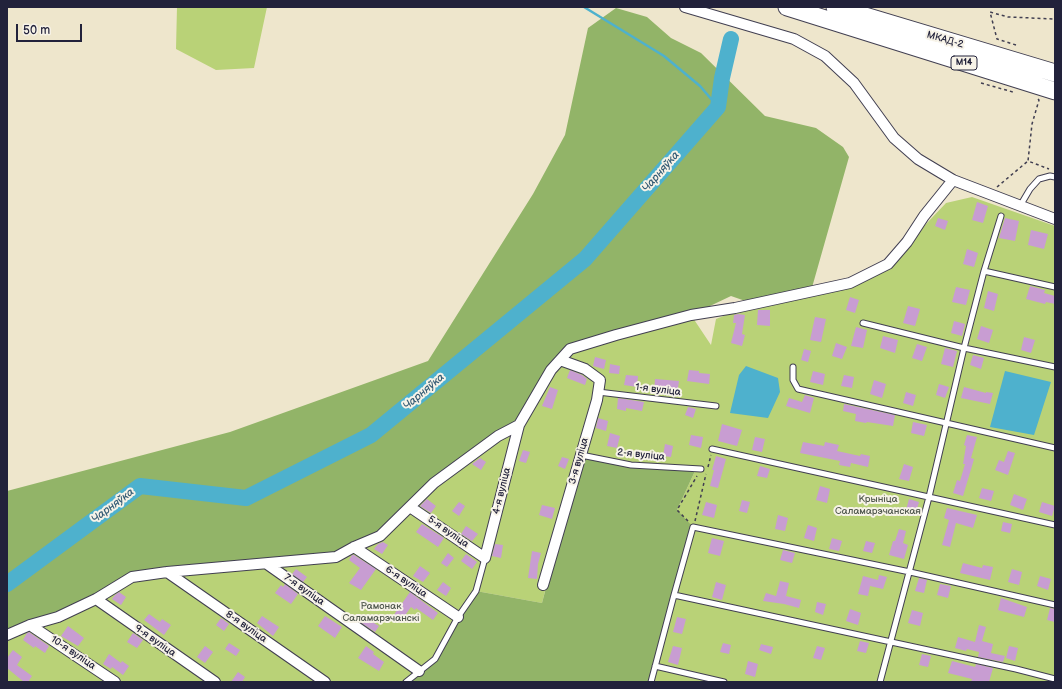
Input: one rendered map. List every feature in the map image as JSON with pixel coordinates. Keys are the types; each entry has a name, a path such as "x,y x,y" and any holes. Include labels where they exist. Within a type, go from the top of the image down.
{"highway":[{"name":"М14","path":"786,7 1055,91"},
{"name":"МКАД-2","path":"835,7 1055,73"},
{"path":"856,7 893,25"}],"street":[{"path":"685,7 794,39 825,56 854,84 894,138 918,159 953,180 1055,219"},
{"name":"4-я вуліца","path":"485,558 519,425 551,370 570,349 691,315 734,308 850,283 888,264 907,242 924,216 953,180"},
{"name":"3-я вуліца","path":"543,585 597,400 600,380 585,369 560,360"},
{"path":"7,635 30,625 58,617 96,599 132,577 167,572 336,557 354,547 380,536 434,483 498,436 519,425"},
{"name":"5-я вуліца","path":"410,507 485,558"},
{"name":"6-я вуліца","path":"354,547 458,617"},
{"name":"7-я вуліца","path":"267,564 419,671"},
{"name":"8-я вуліца","path":"167,572 324,682"},
{"name":"9-я вуліца","path":"96,599 215,682"},
{"name":"10-я вуліца","path":"30,625 115,682"}],"lane":[{"path":"1020,206 1030,189 1039,179 1050,176 1055,177"},
{"path":"880,682 929,498 964,348 984,271 1001,216"},
{"path":"984,271 1055,287"},
{"path":"863,323 964,348 1055,367"},
{"path":"793,367 793,380 798,389 1055,448"},
{"name":"1-я вуліца","path":"598,392 716,406"},
{"path":"712,449 1055,525"},
{"name":"2-я вуліца","path":"581,455 631,465 701,469"},
{"path":"651,682 694,527 910,572 1055,605"},
{"path":"406,682 435,659 458,617 476,591 485,558"},
{"path":"674,595 1055,679"},
{"path":"655,666 724,682"}],"path":[{"path":"1016,45 997,39 990,12 1008,16 1055,19"},
{"path":"981,83 1004,91 1016,93"},
{"path":"992,195 995,188 1028,162 1032,124 1039,100 1033,98"},
{"path":"1028,162 1055,170"},
{"path":"694,527 712,449"},
{"path":"694,527 677,510 701,469"}],"green space":[{"path":"177,7 267,7 254,68 216,70 176,49"},
{"path":"616,8 647,17 671,38 701,53 765,116 816,128 843,147 849,157 811,291 754,304 731,296 691,315 570,349 519,425 434,483 380,536 336,557 132,577 96,599 7,635 7,491 230,432 428,361 533,194 565,135 588,28"},
{"path":"972,197 1055,226 1055,682 652,682 677,510 695,471 562,524 542,603 476,591 435,659 406,682 7,682 7,635 570,349 691,315 711,345 716,319 754,304 850,283 888,264 946,203"},
{"path":"581,455 631,465 695,471 677,510 693,527 651,682 406,682 435,659 476,591 542,603"}],"water":[{"path":"746,366 778,378 780,392 768,418 730,413 739,375"},
{"path":"1005,371 1051,382 1034,435 990,427"}],"building":[{"path":"977,202 988,206 983,223 972,220"},
{"path":"938,218 948,221 945,230 935,226"},
{"path":"1005,218 1019,221 1015,241 999,238"},
{"path":"1031,230 1048,234 1044,249 1028,245"},
{"path":"967,249 978,253 974,267 963,264"},
{"path":"1030,286 1045,290 1044,293 1055,296 1055,304 1046,302 1045,304 1026,299"},
{"path":"956,287 970,290 966,305 952,302"},
{"path":"988,291 998,294 994,311 984,308"},
{"path":"850,297 859,300 855,313 846,310"},
{"path":"908,306 920,309 915,326 903,323"},
{"path":"758,310 770,310 770,326 757,325"},
{"path":"734,315 745,315 742,334 745,335 742,346 731,343 736,323 733,323"},
{"path":"815,317 826,319 821,342 810,340"},
{"path":"954,321 965,324 962,336 951,333"},
{"path":"981,326 993,330 989,343 977,339"},
{"path":"856,327 867,330 863,348 851,346"},
{"path":"883,336 898,340 895,353 880,348"},
{"path":"1024,337 1035,340 1031,353 1021,350"},
{"path":"836,343 847,347 842,359 832,356"},
{"path":"917,344 927,347 922,361 912,358"},
{"path":"945,348 957,351 953,367 941,364"},
{"path":"804,349 811,351 808,362 801,360"},
{"path":"973,355 984,358 981,369 970,365"},
{"path":"595,357 606,360 604,369 593,366"},
{"path":"610,364 620,366 619,374 609,373"},
{"path":"570,370 587,379 585,385 567,378"},
{"path":"689,370 710,374 709,384 687,381"},
{"path":"813,371 825,374 823,385 810,382"},
{"path":"626,375 638,376 637,387 624,385"},
{"path":"844,375 854,377 852,388 841,386"},
{"path":"655,379 679,381 677,395 654,391"},
{"path":"874,380 886,384 882,398 870,394"},
{"path":"939,384 949,387 945,398 936,395"},
{"path":"550,387 558,390 552,409 542,406"},
{"path":"964,387 986,393 993,393 990,404 961,398"},
{"path":"906,392 916,395 913,406 903,403"},
{"path":"805,395 814,398 810,413 786,406 789,398 802,402"},
{"path":"618,398 644,402 642,411 626,408 626,411 617,409"},
{"path":"844,404 895,415 893,426 855,421 856,414 843,411"},
{"path":"688,407 696,409 693,418 685,415"},
{"path":"598,418 608,421 606,431 596,428"},
{"path":"913,422 927,425 924,436 911,433"},
{"path":"722,424 742,430 737,446 718,441"},
{"path":"610,433 620,436 617,448 607,446"},
{"path":"691,435 703,437 701,448 689,445"},
{"path":"967,435 977,437 971,458 974,459 963,496 953,493 957,480 960,481 965,464 963,464 966,446 964,445"},
{"path":"755,437 765,439 762,452 752,450"},
{"path":"803,442 824,446 825,442 839,445 837,451 860,456 861,454 870,456 868,467 851,463 850,467 839,465 840,461 800,453"},
{"path":"665,444 673,446 671,457 663,456"},
{"path":"523,450 530,452 526,463 519,461"},
{"path":"1008,451 1015,453 1008,475 995,470 999,460 1004,462"},
{"path":"716,456 726,459 718,488 710,486"},
{"path":"562,457 569,459 565,469 558,466"},
{"path":"480,458 486,462 481,470 472,464"},
{"path":"904,464 913,467 909,481 899,479"},
{"path":"760,466 770,469 767,478 757,476"},
{"path":"820,486 830,489 827,503 816,500"},
{"path":"982,488 994,491 991,501 979,498"},
{"path":"1014,494 1027,499 1023,510 1010,505"},
{"path":"427,499 436,506 431,513 420,506"},
{"path":"909,499 919,502 916,512 906,510"},
{"path":"742,500 750,502 747,513 739,511"},
{"path":"459,502 465,506 459,516 452,511"},
{"path":"706,502 717,505 714,518 702,515"},
{"path":"1042,502 1055,506 1052,516 1039,512"},
{"path":"542,505 555,508 552,519 539,515"},
{"path":"947,508 977,515 973,528 956,523 950,547 942,545 949,520 944,518"},
{"path":"778,515 788,518 785,531 775,529"},
{"path":"1003,522 1012,524 1010,533 1001,531"},
{"path":"422,524 444,538 438,547 416,532"},
{"path":"808,525 817,528 814,541 804,538"},
{"path":"466,526 478,534 472,541 461,534"},
{"path":"899,529 906,531 903,543 908,545 904,559 889,555 893,541 895,541"},
{"path":"712,538 724,541 720,556 708,553"},
{"path":"832,538 842,541 839,551 829,549"},
{"path":"866,541 875,543 872,553 863,551"},
{"path":"383,542 388,545 382,554 374,549 378,544"},
{"path":"495,544 503,545 501,558 492,556"},
{"path":"783,550 795,553 792,563 780,560"},
{"path":"532,551 541,553 538,564 537,579 528,578"},
{"path":"448,553 454,558 447,567 441,563"},
{"path":"466,554 477,562 472,569 461,561"},
{"path":"352,555 376,569 361,590 349,583 360,568 349,560"},
{"path":"963,563 982,568 983,565 993,567 990,580 960,573"},
{"path":"420,566 430,573 423,582 413,576"},
{"path":"296,569 307,577 303,582 292,574"},
{"path":"1012,569 1022,572 1019,585 1008,582"},
{"path":"879,575 887,577 883,589 870,586 868,596 858,594 863,576 878,580"},
{"path":"1040,576 1051,579 1048,590 1037,586"},
{"path":"919,578 927,580 924,593 915,591"},
{"path":"780,581 789,583 786,596 801,600 799,608 763,601 766,593 776,596"},
{"path":"443,582 451,588 446,596 437,590"},
{"path":"716,582 726,585 722,600 712,597"},
{"path":"285,584 298,594 291,604 275,593 281,585 283,587"},
{"path":"940,584 951,586 948,598 937,595"},
{"path":"119,592 126,597 121,605 112,599"},
{"path":"410,592 438,613 433,620 416,608 415,610 411,607 401,621 393,616"},
{"path":"1001,598 1027,607 1024,617 998,610"},
{"path":"817,602 826,604 823,615 815,612"},
{"path":"1050,608 1055,609 1055,622 1047,620"},
{"path":"850,609 861,613 858,625 846,621"},
{"path":"912,610 923,613 920,626 908,623"},
{"path":"149,614 160,622 162,619 171,625 164,635 144,620"},
{"path":"361,615 379,626 375,632 357,620"},
{"path":"262,616 279,627 273,636 257,623"},
{"path":"325,616 342,627 335,638 318,626"},
{"path":"677,617 686,619 682,634 673,632"},
{"path":"221,618 229,624 224,631 216,625"},
{"path":"979,625 986,627 982,641 993,644 991,653 1005,656 1003,662 978,657 979,652 955,648 958,637 975,642"},
{"path":"68,626 84,638 78,646 61,636"},
{"path":"29,632 49,646 45,653 35,646 34,648 23,640"},
{"path":"133,633 143,640 137,648 127,642"},
{"path":"860,641 869,643 866,653 857,651"},
{"path":"229,643 240,650 236,656 225,649"},
{"path":"723,643 731,645 729,654 720,652"},
{"path":"761,644 773,647 771,654 759,650"},
{"path":"205,646 213,652 205,663 197,657"},
{"path":"366,646 374,652 373,654 384,662 379,671 358,658"},
{"path":"673,646 682,648 678,665 668,662"},
{"path":"817,646 825,648 821,660 813,658"},
{"path":"1009,646 1018,648 1015,661 1006,658"},
{"path":"13,650 22,657 17,665 32,676 28,682 24,682 7,668 7,658"},
{"path":"109,654 121,663 122,661 129,666 123,675 112,667 111,669 103,664"},
{"path":"922,654 931,656 928,667 919,665"},
{"path":"748,661 758,664 755,677 745,674"},
{"path":"952,661 975,667 976,664 993,668 989,682 971,682 972,679 948,673"},
{"path":"238,672 245,677 242,682 231,682"}],"waterway":[{"path":"584,7 664,56 700,86 718,107"},
{"name":"Чарняўка","path":"7,584 140,486 246,498 371,435 585,259 718,107 722,78 731,39"}],"park label":[{"name":"Крыніца Саламарэчанская","path":"878,504"},
{"name":"Рамонак Саламарэчанскі","path":"381,612"}]}
